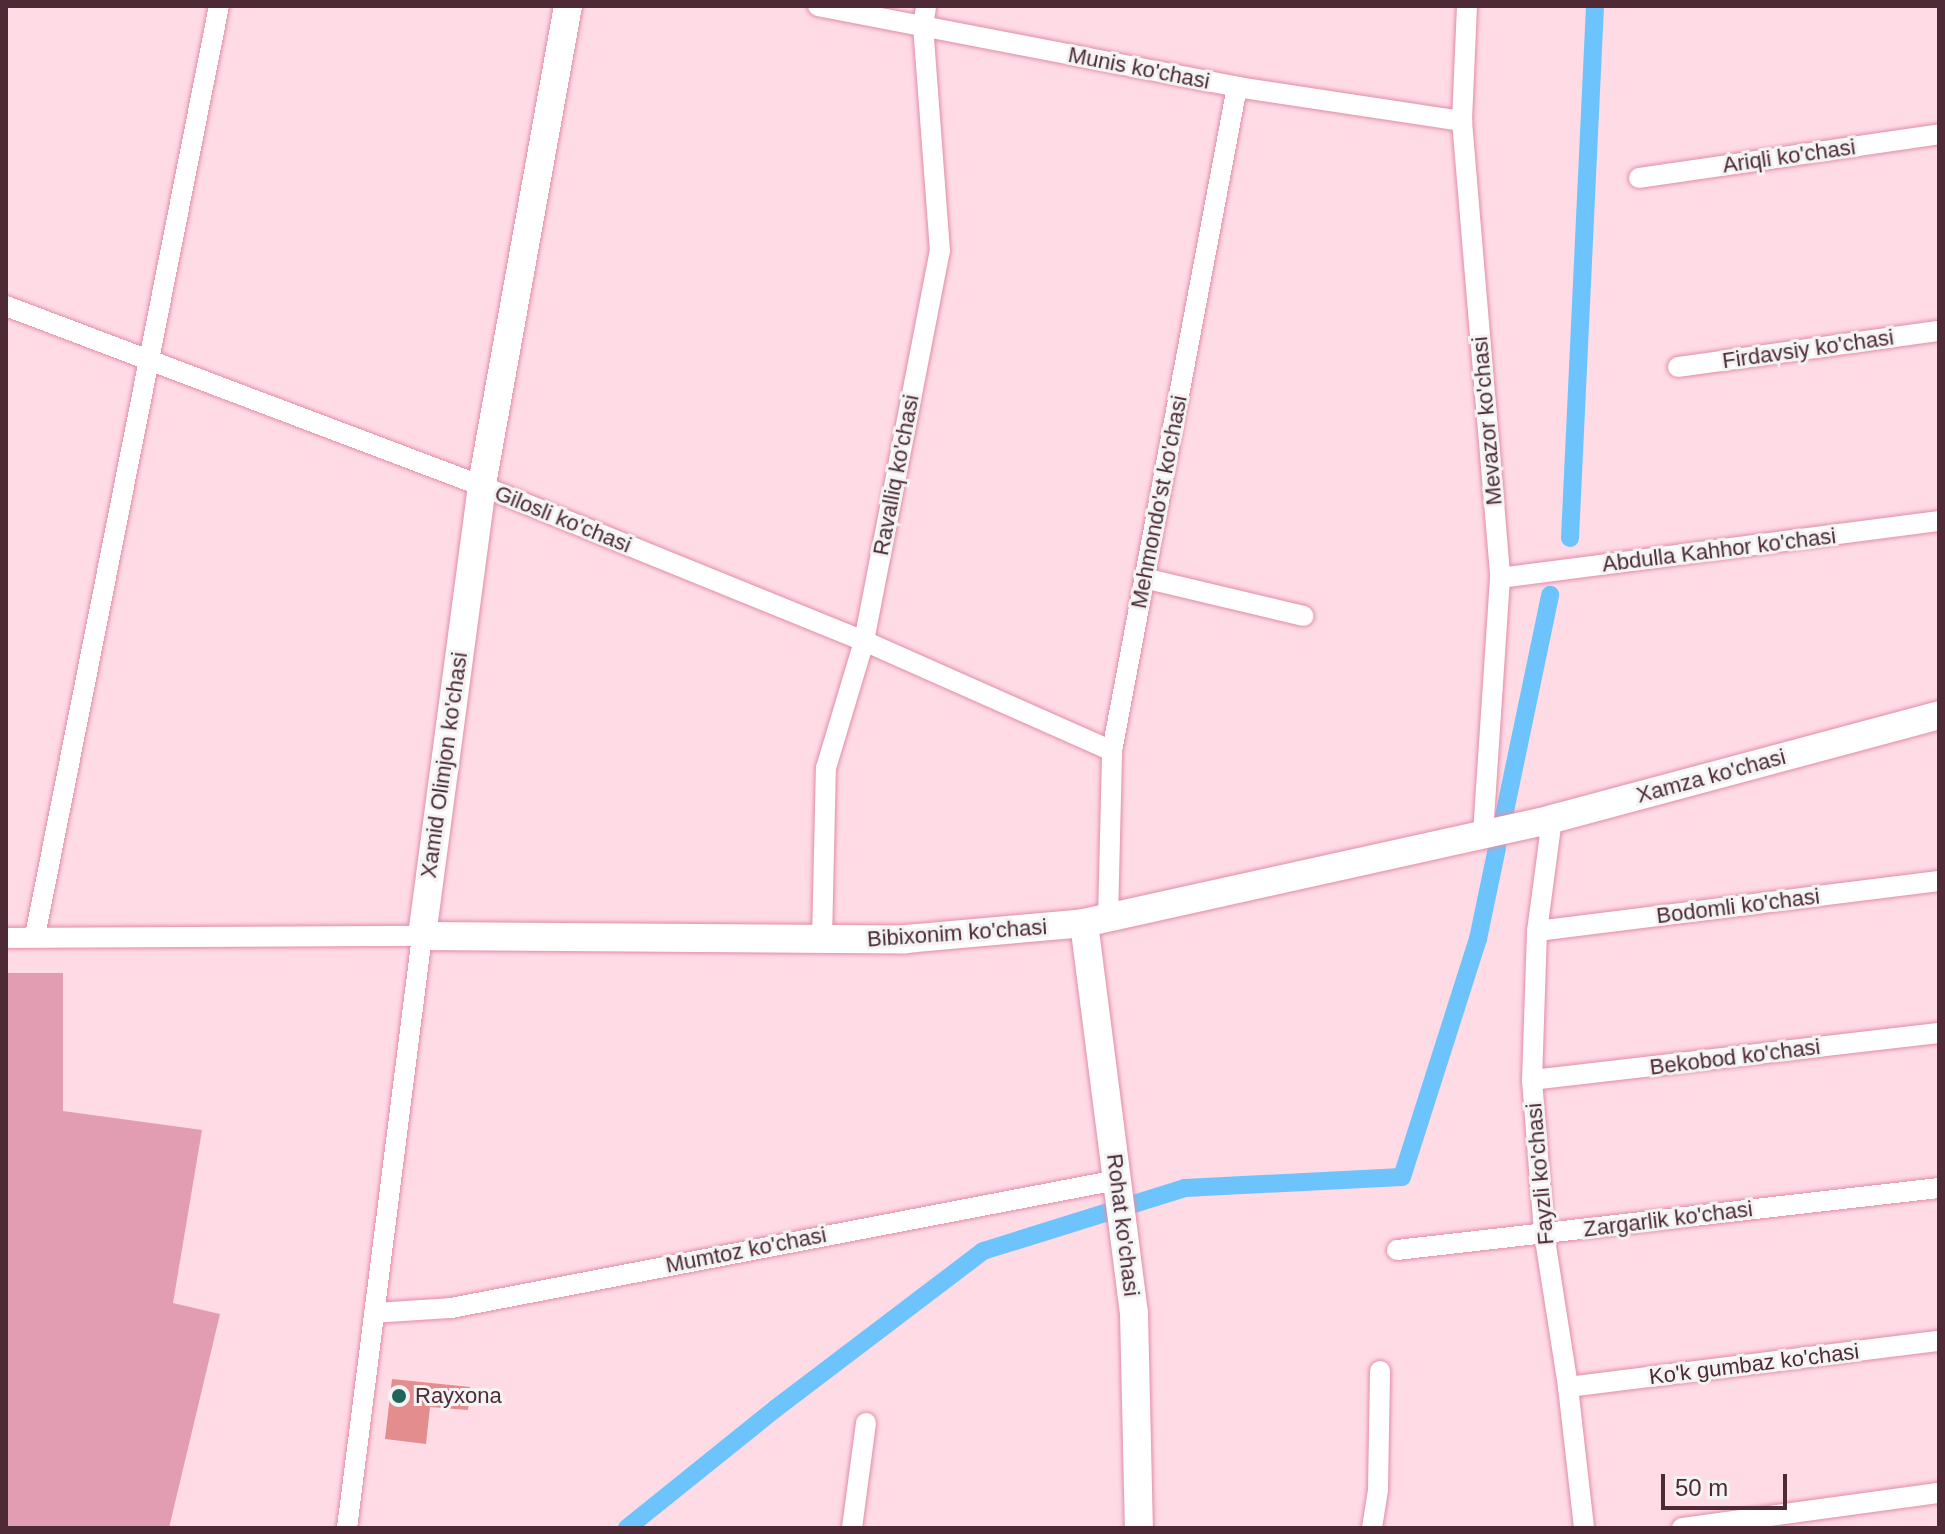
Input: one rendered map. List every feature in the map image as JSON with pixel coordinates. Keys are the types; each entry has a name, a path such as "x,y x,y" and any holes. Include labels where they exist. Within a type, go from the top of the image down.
{"main road":[{"name":"Xamid Olimjon ko'chasi","path":"422,936 482,486 568,6"},
{"name":"Xamza ko'chasi","path":"1483,836 1939,715"},
{"name":"Bibixonim ko'chasi","path":"422,936 906,939 1096,921 1483,836"},
{"name":"Rohat ko'chasi","path":"1096,921 1117,1180 1134,1313 1139,1528"}],"street":[{"path":"35,936 219,6"},
{"name":"Munis ko'chasi","path":"818,6 925,16 1237,87 1462,121"},
{"name":"Mevazor ko'chasi","path":"1467,6 1462,121 1500,578 1483,836"},
{"name":"Ravalliq ko'chasi","path":"822,940 826,768 864,641 940,251 925,16"},
{"name":"Mehmondo'st ko'chasi","path":"1096,921 1112,751 1237,87"},
{"name":"Ariqli ko'chasi","path":"1639,178 1939,134"},
{"name":"Gilosli ko'chasi","path":"6,306 482,486 864,641 1112,751"},
{"name":"Firdavsiy ko'chasi","path":"1678,367 1939,331"},
{"name":"Abdulla Kahhor ko'chasi","path":"1500,578 1939,521"},
{"path":"1144,578 1304,616"},
{"name":"Fayzli ko'chasi","path":"1552,819 1537,931 1532,1080 1544,1233 1568,1387 1584,1528"},
{"name":"Bodomli ko'chasi","path":"1537,931 1939,881"},
{"path":"6,938 422,936"},
{"name":"Xamid Olimjon ko'chasi","path":"347,1528 422,936"},
{"name":"Bekobod ko'chasi","path":"1532,1080 1939,1033"},
{"name":"Mumtoz ko'chasi","path":"374,1313 451,1308 1117,1180"},
{"name":"Zargarlik ko'chasi","path":"1397,1250 1939,1188"},
{"name":"Ko'k gumbaz ko'chasi","path":"1568,1387 1939,1341"},
{"path":"1372,1528 1378,1489 1380,1371"},
{"path":"852,1528 866,1423"},
{"path":"1682,1528 1939,1493"}],"shaded area":[{"path":"6,973 63,973 63,1111 202,1130 173,1303 220,1314 169,1528 6,1528"}],"building":[{"path":"392,1379 470,1387 468,1410 430,1407 426,1444 385,1439"}],"waterway":[{"path":"1570,538 1595,6"},
{"path":"1504,816 1550,595"},
{"path":"627,1528 775,1409 983,1251 1185,1188 1402,1177 1478,939 1497,848"}],"place":[{"name":"Rayxona","path":"399,1396"}]}
